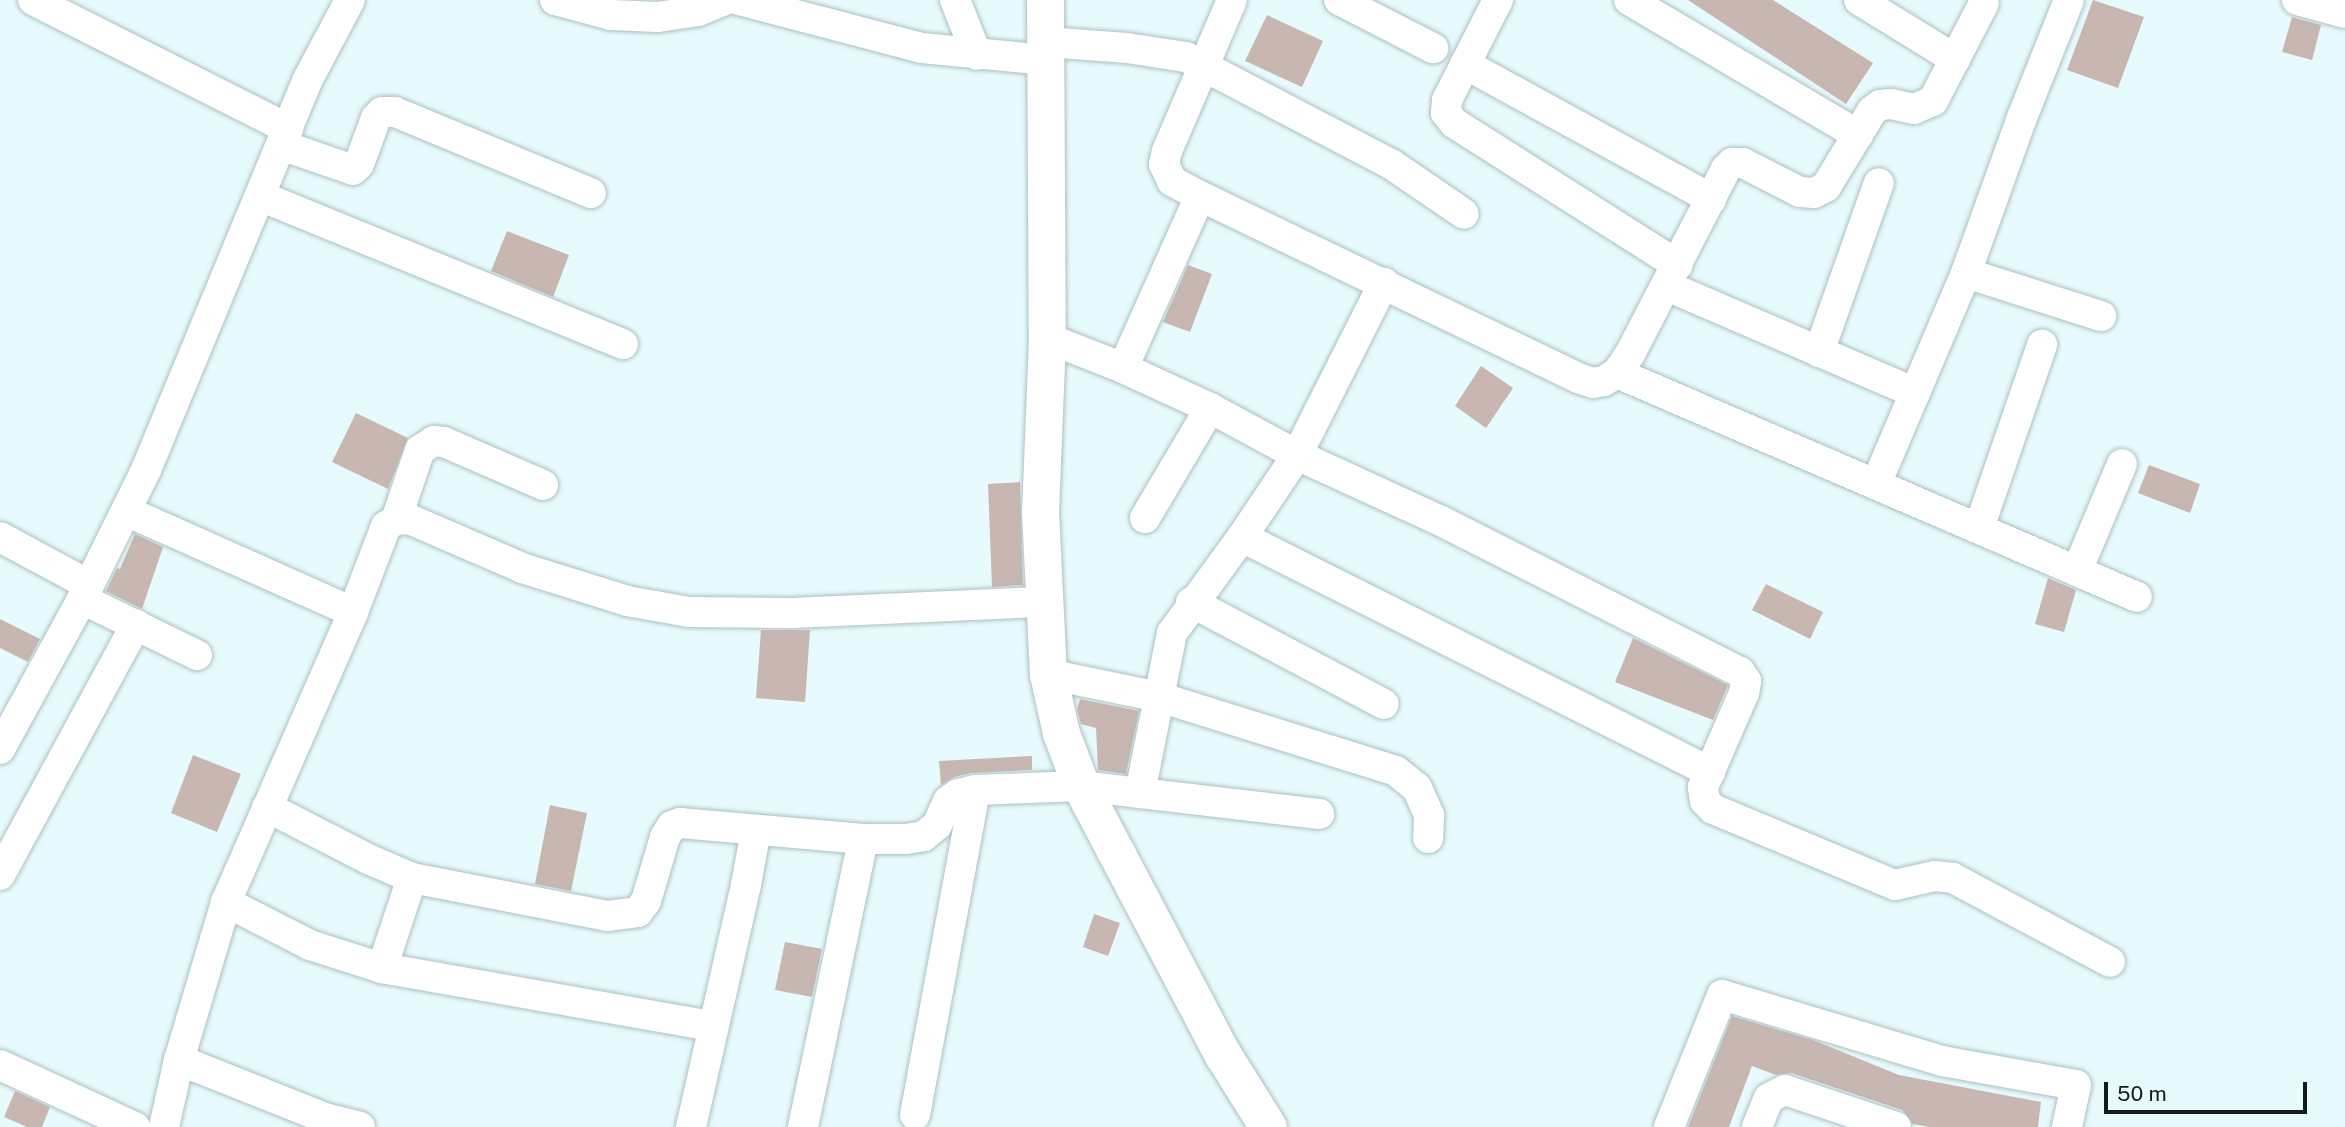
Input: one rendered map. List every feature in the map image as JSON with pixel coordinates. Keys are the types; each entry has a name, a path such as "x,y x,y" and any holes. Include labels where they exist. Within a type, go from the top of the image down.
{"street":[{"path":"33,0 285,137 353,170 359,164 376,118 391,111 591,192"},
{"path":"1,744 85,592 146,470 308,79 350,0"},
{"path":"555,0 611,15 658,18 698,11 725,0"},
{"path":"739,0 922,48 977,55 1046,51 1151,51 1186,57 1391,164 1464,214"},
{"path":"955,0 977,55"},
{"path":"1045,0 1047,338 1040,511 1042,602 1048,674 1061,733 1081,786 1223,1055 1268,1127"},
{"path":"1232,0 1164,164 1172,181 1593,383 1604,381 1617,373 1673,276 1726,169 1732,163 1743,163 1800,192 1814,193 1826,187 1872,111 1880,105 1914,109 1933,101 1984,3"},
{"path":"1339,0 1433,48"},
{"path":"1498,0 1447,100 1446,113 1454,123 1673,276 1819,352 1915,393"},
{"path":"1629,0 1858,135"},
{"path":"1859,0 1955,58"},
{"path":"1876,484 1966,273 2021,120 2069,0"},
{"path":"2297,0 2338,8"},
{"path":"1465,64 1712,199"},
{"path":"1819,352 1878,183"},
{"path":"260,196 623,344"},
{"path":"1123,368 1200,196"},
{"path":"1966,273 2101,316"},
{"path":"1140,793 1171,632 1242,537 1297,455 1384,284"},
{"path":"1047,338 1123,368 1210,408 1297,455 1441,521 1740,672 1746,681 1744,693 1703,788 1705,801 1713,809 1895,885 1935,876 1953,878 2110,962"},
{"path":"1979,528 2042,345"},
{"path":"1617,373 2137,597"},
{"path":"1144,518 1210,408"},
{"path":"396,520 420,450 434,441 444,442 542,485"},
{"path":"2077,571 2122,464"},
{"path":"126,511 353,612"},
{"path":"164,1127 179,1060 226,902 353,612 386,526 396,520 409,519 522,568 627,601 689,612 790,613 1042,602"},
{"path":"0,537 136,625 197,655"},
{"path":"1242,537 1710,772"},
{"path":"1191,602 1384,704"},
{"path":"0,875 136,625"},
{"path":"1048,674 1159,697 1396,771 1418,788 1429,815 1428,838"},
{"path":"267,807 368,859 412,878 607,916 638,912 646,901 665,836 672,826 690,822 863,839 906,839 924,836 937,825 948,802 958,794 975,790 1081,786 1319,814"},
{"path":"915,1115 975,790"},
{"path":"691,1127 756,830"},
{"path":"803,1127 863,839"},
{"path":"382,968 412,878"},
{"path":"226,902 310,945 382,968 712,1026"},
{"path":"1669,1127 1722,995 1942,1061 2076,1085 2067,1127"},
{"path":"179,1060 325,1118 360,1127"},
{"path":"0,1065 84,1116 135,1127"},
{"path":"1757,1127 1769,1098 1785,1090 1896,1127"}],"building":[{"path":"1688,0 1773,0 1873,63 1846,104"},
{"path":"2093,0 2144,17 2118,88 2067,70"},
{"path":"1267,15 1323,41 1302,87 1245,61"},
{"path":"2292,17 2321,25 2312,60 2282,52"},
{"path":"507,231 569,255 553,297 491,271"},
{"path":"1188,265 1212,274 1190,332 1163,322"},
{"path":"1481,366 1513,388 1486,428 1455,406"},
{"path":"356,413 408,438 388,489 332,462"},
{"path":"2149,465 2200,484 2190,513 2138,493"},
{"path":"1020,482 1023,585 992,587 988,484"},
{"path":"135,534 163,547 142,609 106,591 117,568 120,569"},
{"path":"2048,578 2076,590 2064,632 2035,624"},
{"path":"1766,584 1823,612 1810,639 1752,610"},
{"path":"0,619 40,639 28,662 0,648"},
{"path":"761,630 810,630 805,702 756,698"},
{"path":"1633,638 1728,685 1713,720 1615,682"},
{"path":"1080,699 1139,711 1126,774 1098,770 1096,728 1081,724 1077,710"},
{"path":"193,755 241,774 217,832 171,813"},
{"path":"1032,756 1032,770 971,773 954,777 941,785 939,761"},
{"path":"550,805 587,813 571,891 535,884"},
{"path":"1094,914 1120,923 1108,956 1083,947"},
{"path":"785,942 822,949 812,997 775,990"},
{"path":"1732,1016 1813,1040 1899,1075 2041,1102 2038,1127 1929,1127 1913,1124 1902,1110 1791,1073 1776,1075 1752,1066 1729,1127 1688,1127"},
{"path":"15,1091 50,1107 42,1127 27,1127 4,1117"}]}
